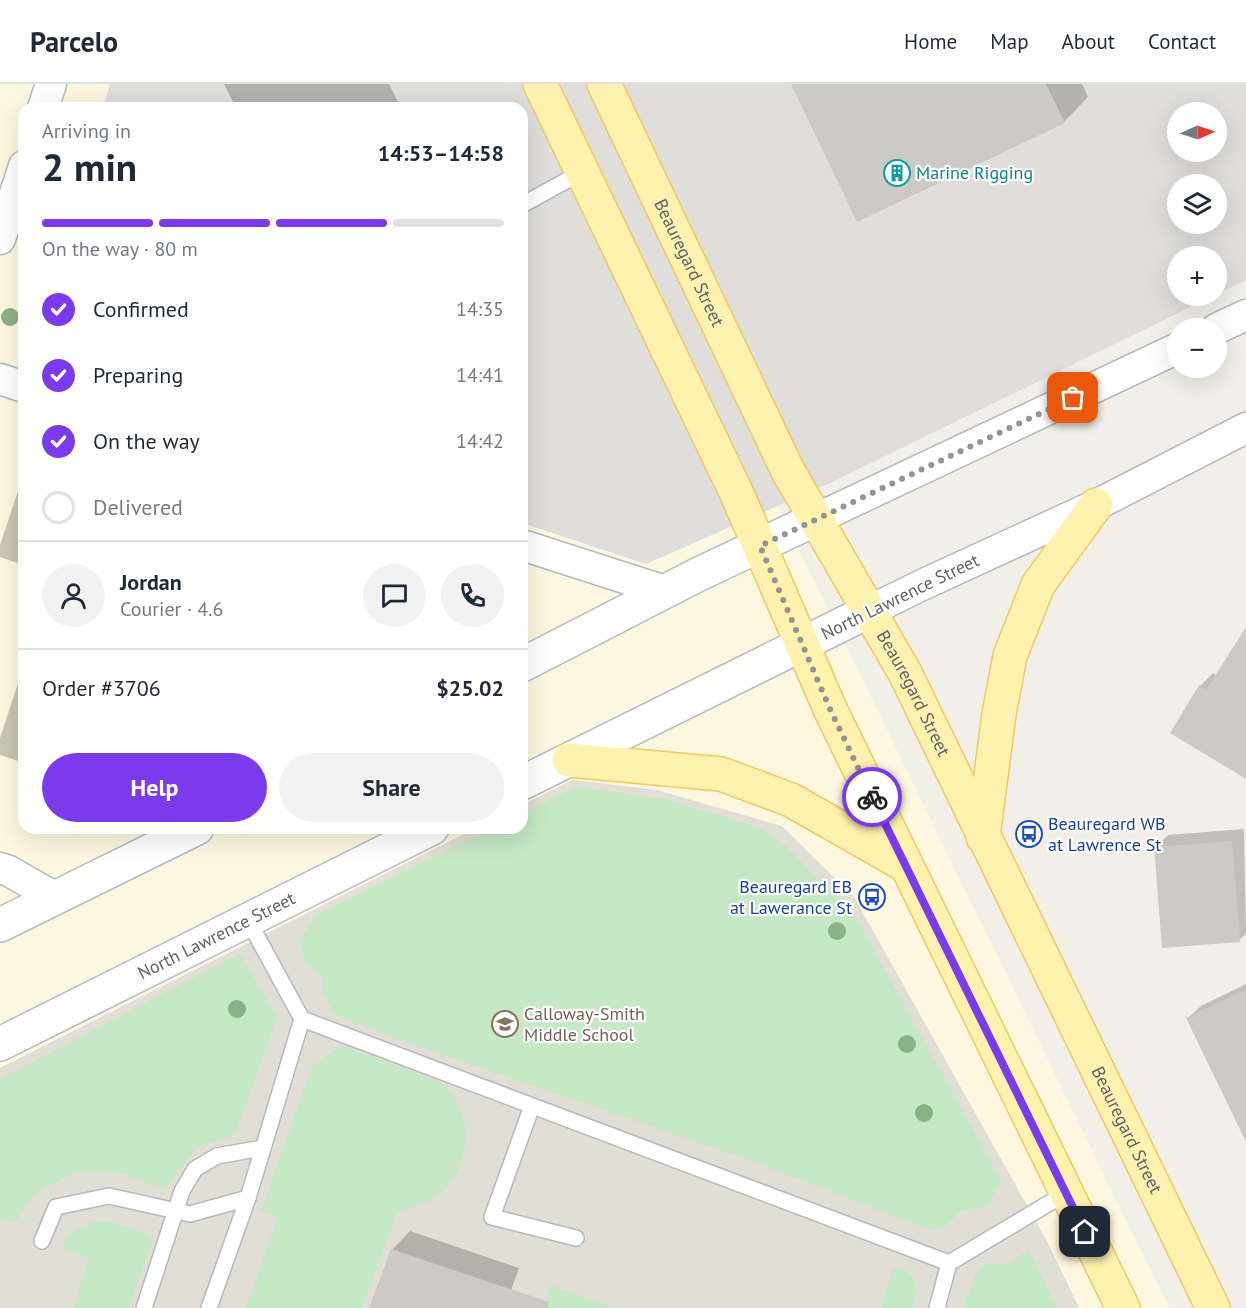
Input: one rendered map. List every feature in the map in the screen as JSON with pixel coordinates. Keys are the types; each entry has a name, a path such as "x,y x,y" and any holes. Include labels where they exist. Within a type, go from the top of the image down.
{"main road":[{"path":"540,84 737,494 830,709 1122,1308"},
{"name":"Beauregard Street","path":"604,84 788,471 905,673 1213,1308"},
{"path":"983,837 999,714 1010,656 1038,585 1096,505"},
{"path":"569,760 721,774 791,800 905,864"}],"street":[{"path":"45,102 51,84"},
{"path":"0,239 18,184"},
{"path":"1227,324 1246,315"},
{"path":"528,662 665,591 1167,353"},
{"path":"0,378 18,385"},
{"name":"North Lawrence Street","path":"528,780 922,585 1096,505 1246,428"},
{"path":"528,547 665,591"},
{"path":"0,925 185,834"},
{"name":"North Lawrence Street","path":"0,1044 420,834"},
{"path":"0,868 56,898"}],"lane":[{"path":"528,202 582,172"},
{"path":"248,920 302,1019 949,1263"},
{"path":"209,1308 248,1198 302,1019"},
{"path":"532,1106 492,1217 576,1238"},
{"path":"144,1308 182,1191 195,1169 217,1156 263,1148"},
{"path":"937,1308 949,1263 1066,1193"},
{"path":"42,1241 56,1207 109,1196 190,1214 248,1198"}],"shaded area":[{"path":"0,84 110,84 105,102 18,102 18,834 464,834 0,1068"},
{"path":"110,84 1246,84 1246,280 1227,289 1227,246 1167,246 1167,306 1193,306 830,483 646,564 528,525 528,102 105,102"},
{"path":"778,506 1169,1308 1079,1308 1048,1243 854,897 657,790 573,780 528,802 528,525 646,564"},
{"name":"Calloway-Smith Middle School","path":"573,780 657,790 782,826 854,897 1048,1243 1079,1308 0,1308 0,1068 464,834 528,834 528,802"}],"green space":[{"path":"576,787 668,800 757,827 786,846 856,918 1001,1180 987,1207 961,1210 947,1225 931,1230 739,1156 402,1041 334,1014 323,992 323,978 308,966 299,941 316,915 481,834 528,834 528,811"},
{"path":"240,954 277,1017 235,1135 198,1147 174,1176 166,1190 122,1173 77,1171 36,1193 15,1222 0,1220 0,1079"},
{"path":"341,1046 429,1077 439,1082 451,1093 459,1106 464,1122 464,1154 459,1169 451,1183 436,1197 398,1211 362,1308 246,1308 278,1217 261,1211 312,1067"},
{"path":"109,1221 151,1236 152,1242 129,1308 73,1308 89,1258 65,1249 63,1243 83,1226"},
{"path":"1029,1250 1057,1308 964,1308 975,1275 986,1264 1007,1264"},
{"path":"899,1267 909,1273 915,1284 912,1308 881,1308 893,1270"},
{"path":"551,1285 613,1308 544,1308"}],"building":[{"name":"Marine Rigging","path":"791,84 1046,84 1065,123 857,222"},
{"path":"1246,627 1246,779 1170,733 1199,685 1206,690"},
{"path":"1232,841 1240,942 1162,948 1154,847"},
{"path":"1246,989 1246,1142 1186,1018"},
{"path":"391,1249 549,1302 548,1308 369,1308"}],"way so far":[{"path":"872,797 830,709 760,546 1073,398"}],"place":[{"name":"Marine Rigging","path":"897,173"},
{"name":"Beauregard WB at Lawrence St","path":"1029,834"},
{"name":"Beauregard EB at Lawerance St","path":"872,897"},
{"name":"Calloway-Smith Middle School","path":"505,1024"}],"route":[{"path":"872,797 1085,1232"}]}
